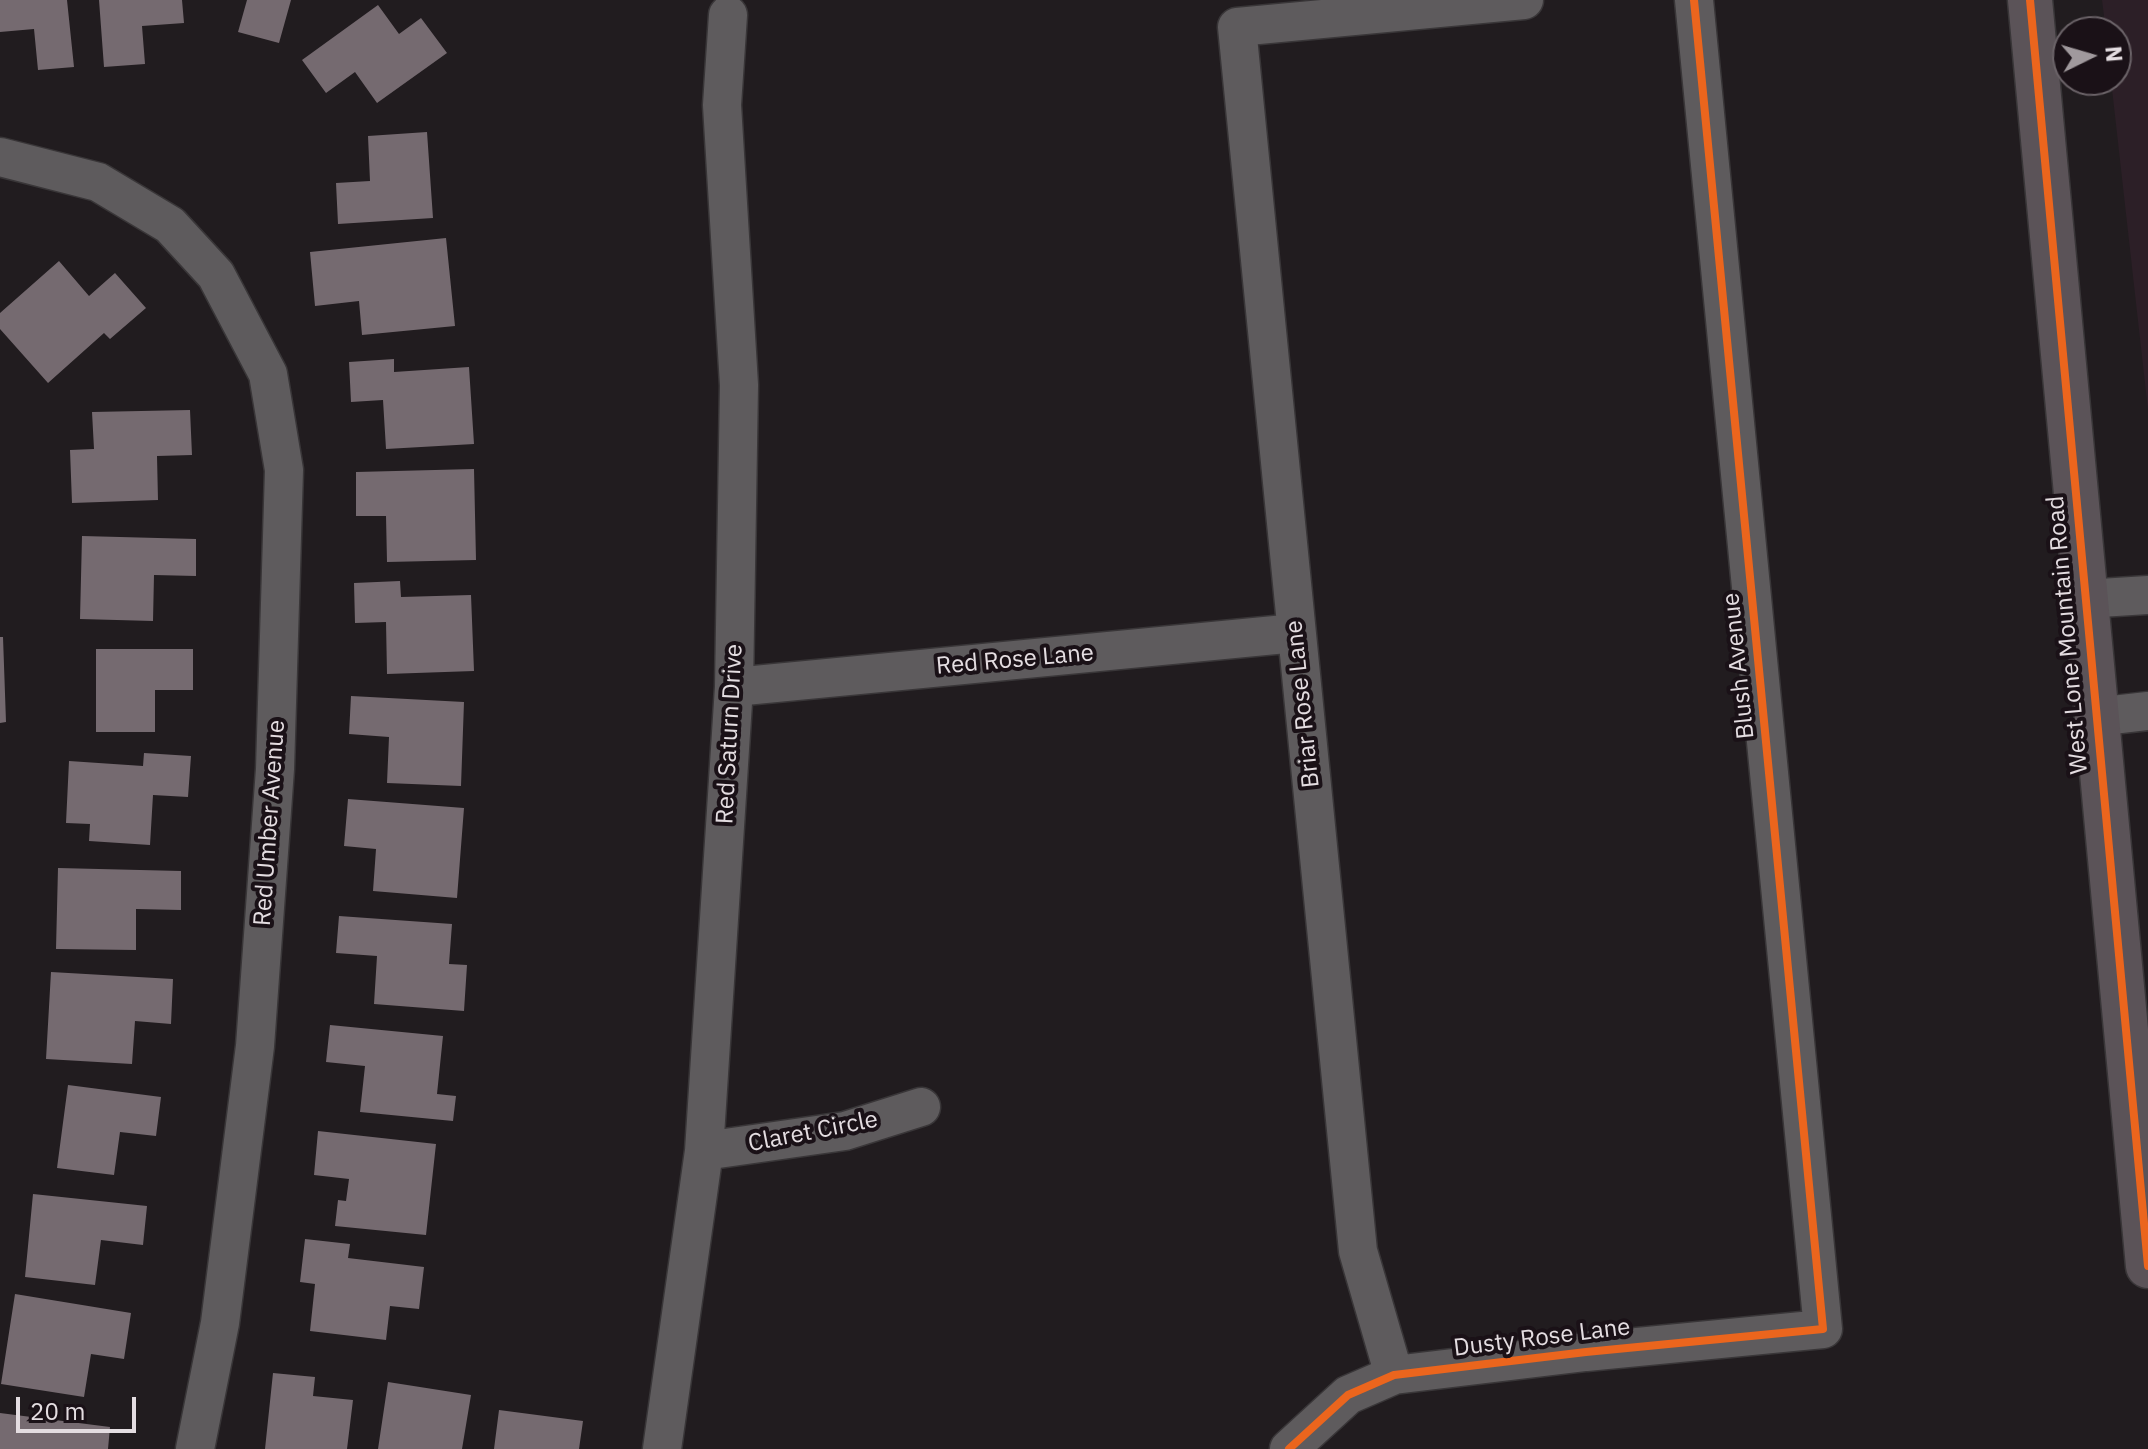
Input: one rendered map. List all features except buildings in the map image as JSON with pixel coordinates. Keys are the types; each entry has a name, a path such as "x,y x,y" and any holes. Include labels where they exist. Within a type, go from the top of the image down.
{"main road":[{"name":"West Lone Mountain Road","path":"2030,0 2148,1266"}],"street":[{"name":"Briar Rose Lane","path":"1394,1375 1358,1251 1237,27 1524,0"},
{"name":"Blush Avenue","path":"1694,0 1823,1329"},
{"name":"Red Saturn Drive","path":"662,1449 704,1151 734,687 739,385 722,105 728,15"},
{"name":"Red Umber Avenue","path":"0,157 98,182 170,225 216,275 268,374 284,470 275,769 255,1046 220,1323 195,1449"},
{"path":"2084,599 2148,595"},
{"name":"Red Rose Lane","path":"734,687 1296,633"},
{"path":"2095,717 2148,711"},
{"name":"Claret Circle","path":"704,1151 845,1131 921,1107"},
{"name":"Dusty Rose Lane","path":"1289,1449 1348,1395 1394,1375 1823,1329"}],"shaded area":[{"path":"2102,0 2148,0 2148,410 2113,96 2132,96 2132,16 2104,16"}],"cycle path":[{"path":"1289,1449 1348,1395 1394,1375 1823,1329 1694,0"},
{"path":"2030,0 2148,1266"}]}
